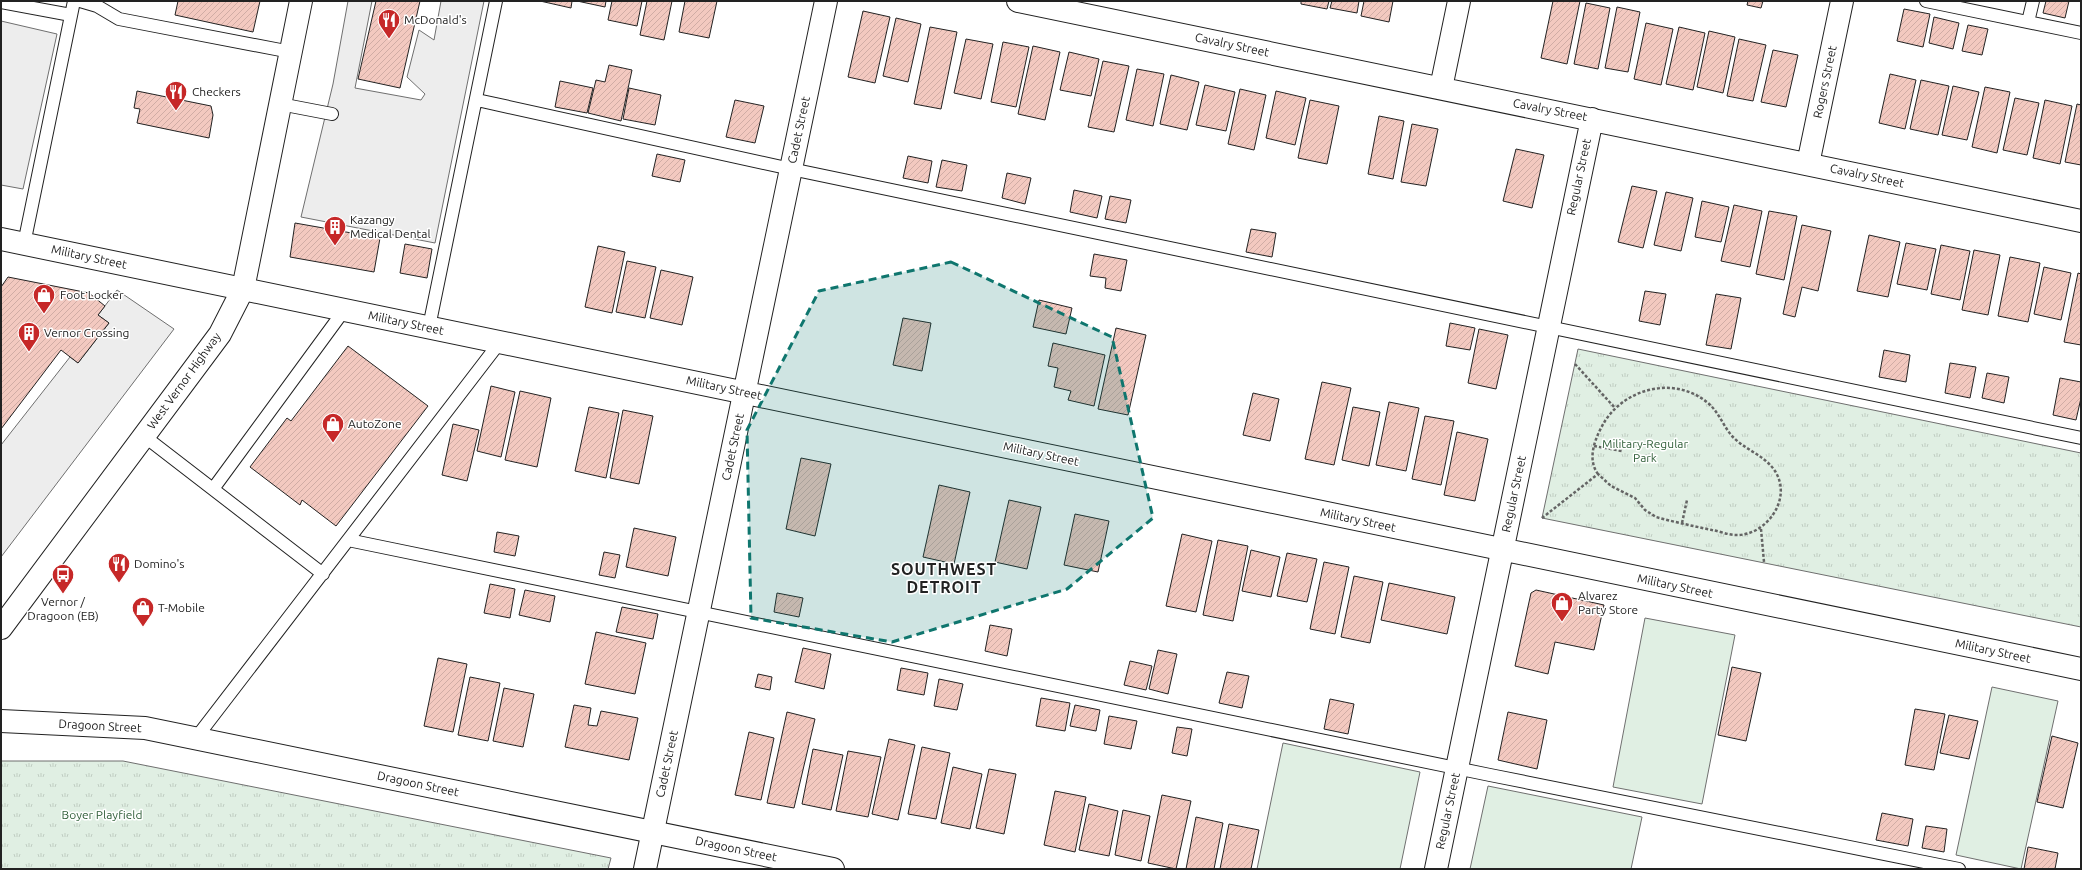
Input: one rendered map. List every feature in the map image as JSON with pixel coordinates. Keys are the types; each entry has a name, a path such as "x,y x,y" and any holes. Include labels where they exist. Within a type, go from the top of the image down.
{"street":[{"name":"West Vernor Highway","path":"1,628 220,334 243,289 301,1"},
{"name":"Cadet Street","path":"645,869 826,1"},
{"name":"Cavalry Street","path":"1018,1 1075,7 1441,88 2081,220"},
{"path":"1441,88 1459,1"},
{"name":"Rogers Street","path":"1808,164 1842,1"},
{"name":"Regular Street","path":"1436,869 1592,119"},
{"name":"Military Street","path":"2,240 345,309 429,328 745,392 2081,669"},
{"name":"Dragoon Street","path":"1,721 145,728 833,869"}],"lane":[{"path":"24,244 74,1"},
{"path":"80,1 97,6 119,19 291,52"},
{"path":"429,328 477,100 496,1"},
{"path":"1926,1 2081,33"},
{"path":"2028,22 2033,1"},
{"path":"1,2 71,15"},
{"path":"477,100 791,169 2081,438"},
{"path":"280,104 332,114"},
{"path":"213,489 345,309"},
{"path":"196,738 500,342"},
{"path":"144,436 323,574"},
{"path":"348,540 699,611 1456,769 1959,869"}],"path":[{"path":"1575,364 1615,408"},
{"path":"1663,387 1684,391 1708,403 1719,415 1733,438 1765,459 1776,472 1780,488 1777,505 1768,522 1761,529 1736,535 1682,523 1656,517 1645,510 1635,498 1611,486 1593,468 1592,460 1594,446 1600,429 1615,408 1628,398 1642,392 1663,387"},
{"path":"1594,446 1622,451"},
{"path":"1542,518 1598,474"},
{"path":"1682,523 1687,500"},
{"path":"1761,529 1764,562"}],"highlighted area":[{"path":"951,262 1112,337 1153,518 1067,589 892,642 751,618 747,430 819,291"}],"green space":[{"name":"Military-Regular Park","path":"1578,349 2081,453 2081,627 1542,518"},
{"path":"1645,618 1735,635 1702,804 1613,787"},
{"path":"1992,687 2058,701 2021,869 1956,855"},
{"path":"1283,743 1420,772 1400,869 1257,869"},
{"name":"Boyer Playfield","path":"1,761 123,761 611,858 608,869 1,869"},
{"path":"1488,786 1642,817 1631,869 1470,869"}],"shaded area":[{"path":"348,1 372,1 355,88 421,100 425,94 407,77 419,30 434,40 441,1 484,1 435,243 301,217 333,84"},
{"path":"1,21 57,34 23,189 1,185"},
{"path":"117,290 174,329 1,557 1,445 70,357 78,363 109,323 98,315"}],"building":[{"path":"178,1 260,1 253,32 175,15"},
{"name":"McDonald's","path":"376,1 420,1 400,88 358,79"},
{"path":"540,1 572,1 571,8"},
{"path":"577,1 606,1 605,7"},
{"path":"612,1 642,1 637,26 608,20"},
{"path":"647,1 672,1 664,40 640,35"},
{"path":"685,1 717,1 709,38 679,32"},
{"path":"1301,1 1329,1 1327,9 1301,4"},
{"path":"1332,1 1359,1 1357,13 1330,8"},
{"path":"1364,1 1393,1 1389,22 1361,16"},
{"path":"1553,1 1580,1 1567,64 1541,58"},
{"path":"1748,1 1763,1 1761,8 1747,5"},
{"path":"2046,1 2069,1 2065,18 2043,13"},
{"path":"1586,3 1610,8 1598,69 1574,64"},
{"path":"1617,7 1640,12 1628,72 1605,68"},
{"path":"1904,9 1930,14 1923,47 1897,41"},
{"path":"863,11 890,17 875,83 848,77"},
{"path":"1934,17 1959,23 1953,49 1929,43"},
{"path":"896,18 921,24 908,82 883,76"},
{"path":"1646,23 1673,29 1661,85 1634,79"},
{"path":"1968,25 1988,29 1982,55 1962,51"},
{"path":"930,27 957,32 941,109 914,104"},
{"path":"1679,27 1705,33 1693,90 1666,84"},
{"path":"1709,31 1735,37 1723,93 1697,87"},
{"path":"966,39 993,44 981,99 954,93"},
{"path":"1739,39 1766,45 1753,101 1727,96"},
{"path":"1003,42 1029,47 1016,107 991,102"},
{"path":"1033,46 1060,52 1045,120 1018,114"},
{"path":"1773,50 1798,55 1786,107 1761,102"},
{"path":"1069,52 1099,59 1091,96 1060,90"},
{"path":"1103,61 1129,66 1114,132 1088,127"},
{"path":"609,65 632,70 621,121 588,113 596,80 605,82"},
{"path":"1137,69 1164,74 1153,126 1126,120"},
{"path":"1890,74 1916,80 1905,129 1879,123"},
{"path":"1171,75 1199,82 1187,130 1160,124"},
{"path":"1921,80 1949,86 1938,135 1910,129"},
{"path":"560,81 593,88 587,113 555,107"},
{"path":"1205,85 1235,92 1226,131 1196,125"},
{"path":"1953,86 1979,92 1967,140 1942,135"},
{"path":"1985,87 2010,92 1997,153 1972,147"},
{"path":"629,88 661,95 655,125 623,119"},
{"path":"1240,89 1266,95 1254,150 1228,144"},
{"name":"Checkers","path":"137,91 211,106 213,115 209,138 137,123 140,109 134,108"},
{"path":"1276,91 1306,98 1295,145 1266,138"},
{"path":"2015,98 2039,103 2027,155 2003,150"},
{"path":"735,100 764,106 755,143 726,137"},
{"path":"1310,100 1339,106 1327,164 1298,158"},
{"path":"2045,100 2072,106 2060,164 2033,158"},
{"path":"2077,104 2081,105 2081,165 2065,162"},
{"path":"1379,116 1404,121 1393,179 1368,174"},
{"path":"1412,124 1438,129 1426,186 1401,182"},
{"path":"1516,149 1544,155 1532,208 1503,201"},
{"path":"657,154 685,160 680,182 652,176"},
{"path":"908,156 932,161 928,183 903,178"},
{"path":"942,160 967,165 962,191 936,187"},
{"path":"1007,173 1031,178 1025,204 1002,198"},
{"path":"1632,186 1657,191 1643,248 1618,242"},
{"path":"1074,190 1102,196 1097,218 1070,212"},
{"path":"1666,192 1693,198 1681,251 1654,245"},
{"path":"1110,196 1131,200 1126,223 1105,219"},
{"path":"1702,201 1729,207 1721,242 1695,237"},
{"path":"1734,205 1762,211 1750,267 1721,261"},
{"path":"1769,211 1797,216 1784,280 1756,274"},
{"name":"Kazangy Medical Dental","path":"295,223 380,238 374,272 290,257"},
{"path":"1802,225 1831,231 1818,291 1802,287 1795,317 1783,314"},
{"path":"1251,229 1276,233 1272,257 1246,252"},
{"path":"1869,235 1900,242 1888,297 1857,291"},
{"path":"1906,243 1936,249 1927,290 1897,284"},
{"path":"405,244 432,249 427,278 400,273"},
{"path":"1941,245 1970,251 1960,300 1931,294"},
{"path":"598,246 625,252 612,313 585,307"},
{"path":"1974,250 2000,255 1988,315 1962,310"},
{"path":"1094,254 1127,260 1121,291 1105,288 1106,278 1090,276"},
{"path":"2010,257 2040,263 2028,322 1998,316"},
{"path":"627,261 656,267 645,318 616,312"},
{"path":"2044,267 2071,273 2061,320 2034,314"},
{"path":"661,270 693,277 682,325 650,318"},
{"path":"2078,273 2081,274 2081,345 2064,342"},
{"name":"Vernor Crossing","path":"8,277 89,293 105,306 98,315 109,323 78,363 61,350 1,429 1,287"},
{"path":"1645,291 1666,294 1660,325 1639,321"},
{"path":"1716,294 1741,298 1731,349 1706,345"},
{"path":"1039,300 1072,308 1066,334 1033,327"},
{"path":"903,318 931,323 922,371 893,365"},
{"path":"1450,323 1475,328 1470,350 1446,346"},
{"path":"1116,328 1146,335 1128,415 1098,409"},
{"path":"1479,329 1508,335 1496,389 1468,383"},
{"path":"1053,343 1105,355 1094,406 1068,400 1071,391 1054,387 1058,368 1048,366"},
{"name":"AutoZone","path":"348,346 428,406 336,526 302,500 300,505 250,467 287,418 291,421"},
{"path":"1884,350 1910,355 1906,382 1879,377"},
{"path":"1950,363 1976,367 1970,398 1945,393"},
{"path":"1987,373 2009,377 2004,403 1982,398"},
{"path":"2060,378 2081,382 2081,398 2076,420 2053,415"},
{"path":"1322,382 1351,388 1334,465 1305,459"},
{"path":"491,386 515,392 501,457 477,451"},
{"path":"520,391 551,398 537,467 505,460"},
{"path":"1253,393 1279,399 1270,441 1243,435"},
{"path":"1389,402 1419,408 1406,471 1376,465"},
{"path":"589,407 619,413 606,478 575,471"},
{"path":"1353,407 1380,412 1369,466 1342,460"},
{"path":"623,410 653,416 639,484 610,478"},
{"path":"1425,416 1454,421 1441,485 1412,479"},
{"path":"453,424 479,430 467,481 442,475"},
{"path":"1457,432 1488,439 1475,501 1444,495"},
{"path":"801,458 831,464 815,536 786,529"},
{"path":"939,485 970,492 954,564 923,557"},
{"path":"1009,500 1041,507 1027,569 995,562"},
{"path":"1075,514 1109,521 1098,572 1064,565"},
{"path":"634,528 676,537 668,576 626,567"},
{"path":"497,532 519,536 515,556 494,552"},
{"path":"1182,534 1212,541 1196,612 1166,606"},
{"path":"1218,540 1248,546 1233,621 1203,615"},
{"path":"1251,550 1280,557 1271,597 1242,591"},
{"path":"604,552 620,555 615,578 599,575"},
{"path":"1287,553 1317,559 1307,602 1277,596"},
{"path":"1324,562 1349,567 1335,634 1310,629"},
{"path":"1354,576 1383,582 1370,643 1341,637"},
{"path":"1389,583 1455,597 1447,634 1381,620"},
{"path":"490,584 515,589 510,618 484,613"},
{"path":"525,590 555,596 550,622 519,615"},
{"name":"Alvarez Party Store","path":"1536,590 1604,605 1594,650 1555,642 1548,674 1515,666 1531,593"},
{"path":"777,593 803,598 799,617 774,612"},
{"path":"622,607 658,614 653,639 616,632"},
{"path":"990,625 1012,629 1007,656 985,651"},
{"path":"596,632 646,643 635,694 585,684"},
{"path":"803,648 831,654 824,689 795,682"},
{"path":"1158,650 1177,654 1168,694 1149,689"},
{"path":"438,658 467,664 453,732 424,726"},
{"path":"1130,661 1152,666 1146,690 1124,685"},
{"path":"1732,667 1761,673 1746,741 1718,735"},
{"path":"901,668 928,673 924,695 897,690"},
{"path":"1227,672 1249,676 1242,708 1219,703"},
{"path":"758,674 772,677 770,690 755,687"},
{"path":"470,677 500,683 488,741 458,735"},
{"path":"939,679 963,684 957,710 934,706"},
{"path":"504,688 534,694 523,747 493,741"},
{"path":"1041,698 1070,703 1065,731 1036,726"},
{"path":"1330,699 1354,704 1348,734 1324,729"},
{"path":"574,705 591,708 588,725 597,726 601,711 638,718 629,760 565,747"},
{"path":"1075,705 1100,710 1096,731 1070,726"},
{"path":"1915,709 1945,714 1934,770 1905,765"},
{"path":"787,712 815,719 794,808 767,803"},
{"path":"1508,712 1547,720 1537,769 1498,760"},
{"path":"1949,715 1978,721 1969,759 1940,753"},
{"path":"1109,716 1137,721 1131,749 1104,744"},
{"path":"1177,727 1192,729 1187,756 1172,753"},
{"path":"749,732 774,738 761,800 735,795"},
{"path":"2052,736 2078,743 2063,808 2037,802"},
{"path":"889,739 915,745 898,820 872,814"},
{"path":"922,747 950,753 936,819 908,814"},
{"path":"813,749 843,755 831,810 802,804"},
{"path":"848,751 881,757 868,817 836,811"},
{"path":"953,767 982,774 970,829 941,823"},
{"path":"989,769 1016,774 1004,834 976,828"},
{"path":"1055,791 1086,797 1075,852 1044,845"},
{"path":"1162,795 1191,801 1176,869 1148,863"},
{"path":"1089,804 1118,811 1109,856 1079,850"},
{"path":"1123,810 1150,816 1141,861 1115,855"},
{"path":"1882,813 1913,819 1908,846 1876,840"},
{"path":"1196,817 1223,823 1214,869 1186,869"},
{"path":"1229,824 1259,830 1251,869 1220,869"},
{"path":"1926,826 1947,829 1944,852 1922,848"},
{"path":"2028,847 2058,853 2055,869 2024,869"}],"place":[{"name":"McDonald's","path":"389,40"},
{"name":"Checkers","path":"176,112"},
{"name":"Kazangy Medical Dental","path":"335,246"},
{"name":"Foot Locker","path":"44,314"},
{"name":"Vernor Crossing","path":"29,352"},
{"name":"AutoZone","path":"333,444"},
{"name":"Domino's","path":"119,584"},
{"name":"Vernor / Dragoon (EB)","path":"63,594"},
{"name":"Alvarez Party Store","path":"1562,622"},
{"name":"T-Mobile","path":"143,628"}],"district":[{"name":"SOUTHWEST DETROIT","path":"944,578"}]}
